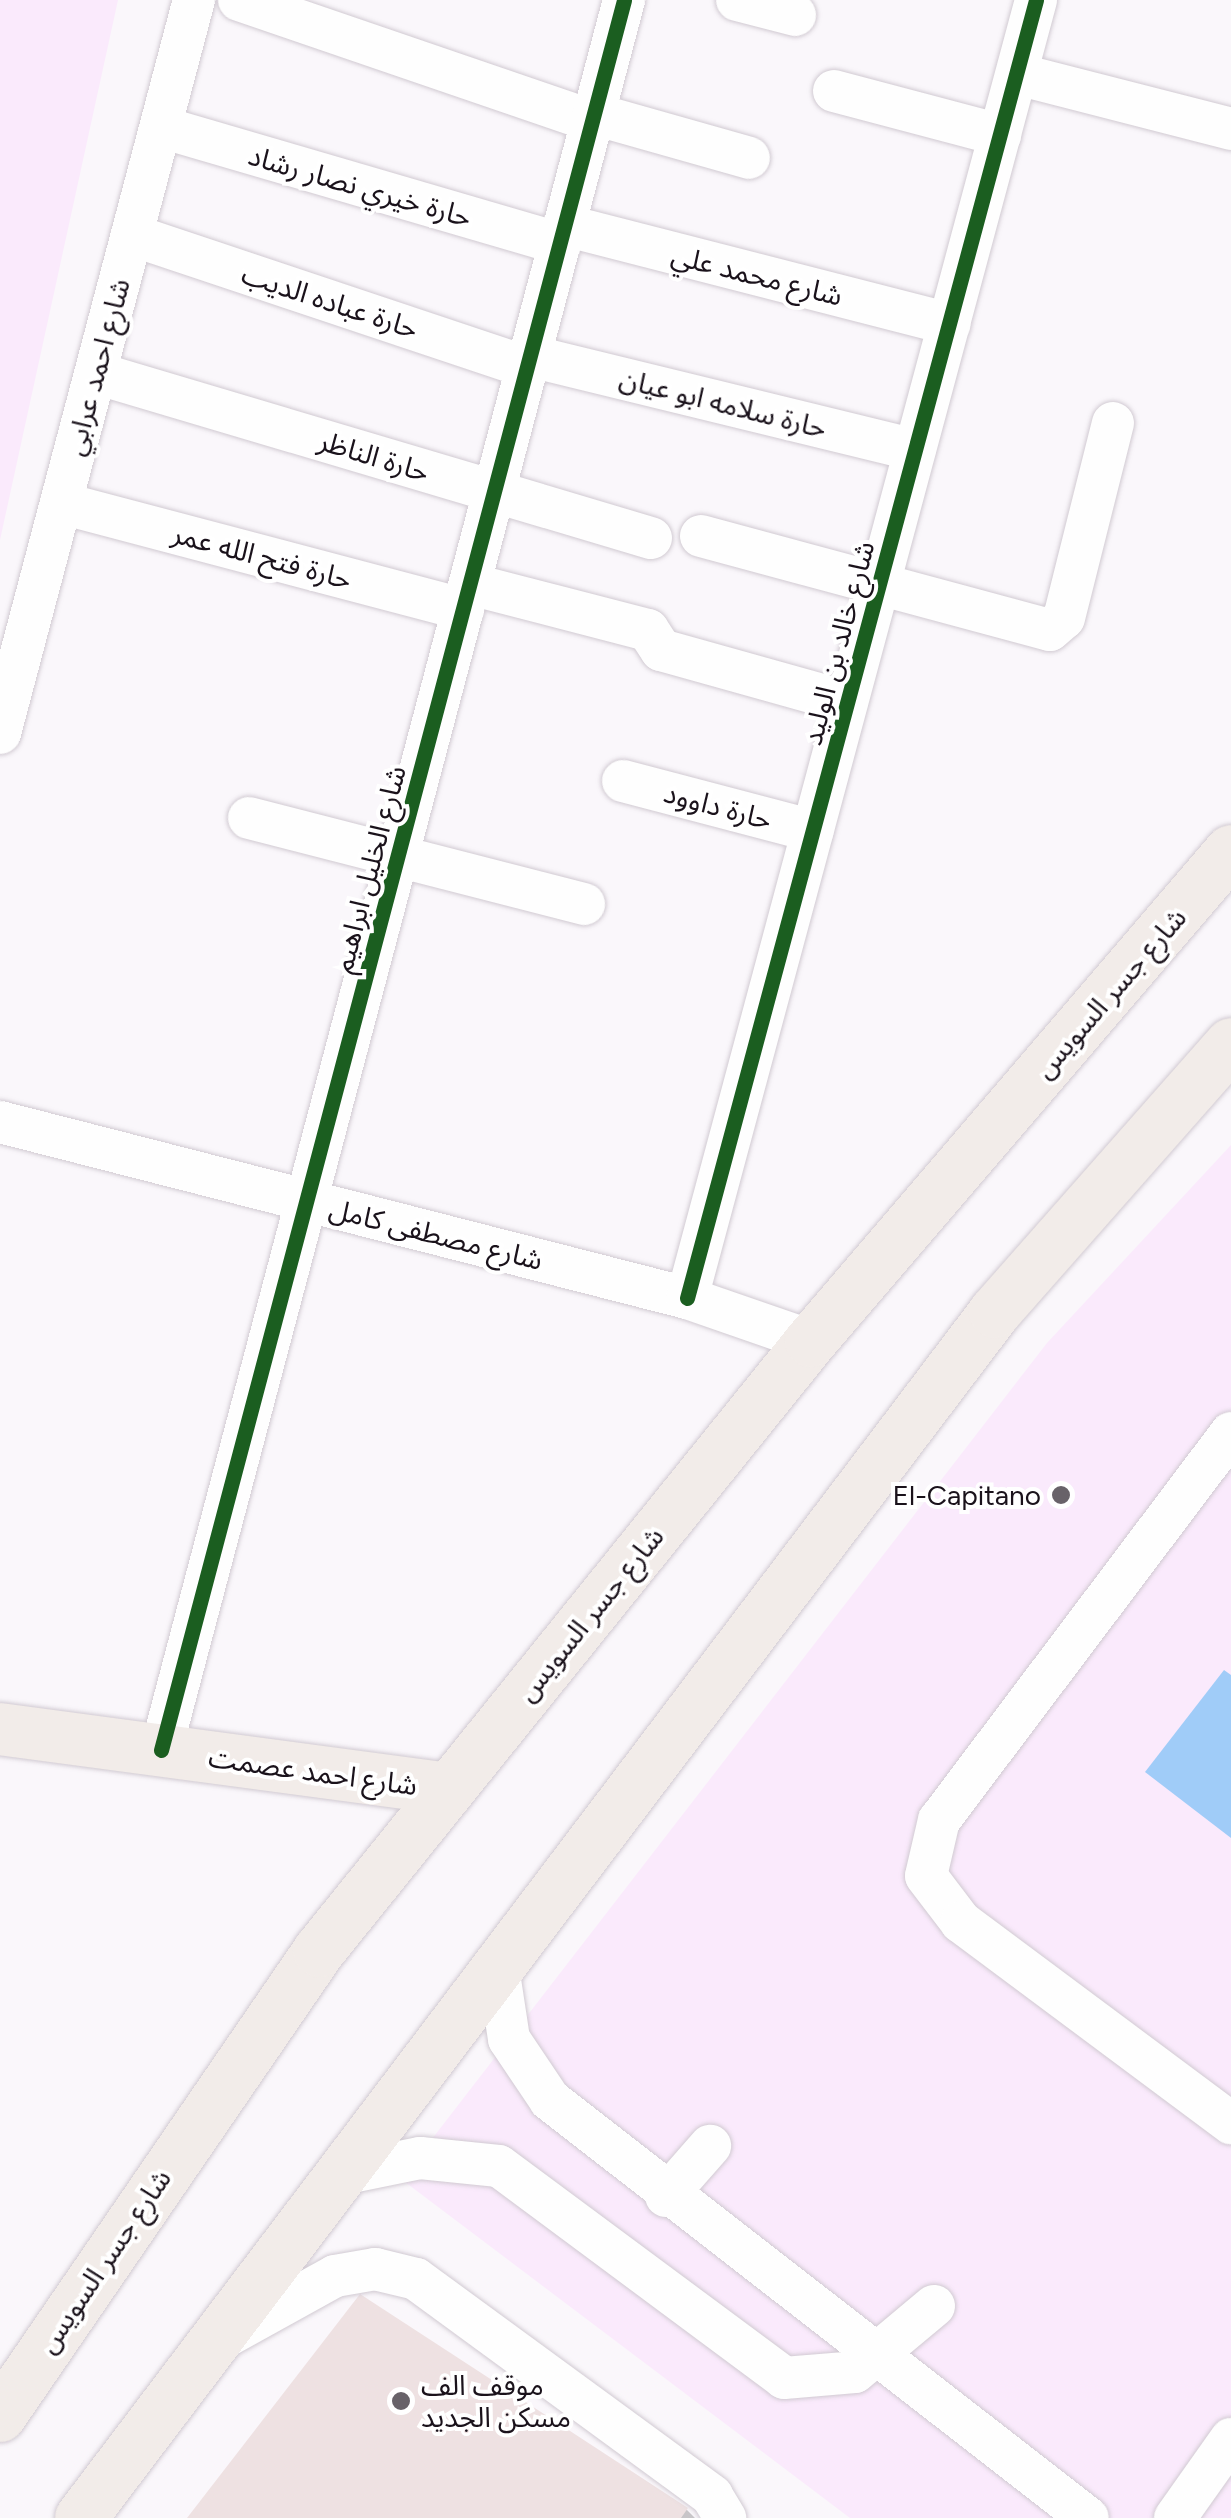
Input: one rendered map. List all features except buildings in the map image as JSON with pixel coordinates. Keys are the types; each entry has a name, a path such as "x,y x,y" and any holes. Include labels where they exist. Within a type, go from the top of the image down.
{"main road":[{"name":"شارع جسر السويس","path":"0,2416 232,2071 448,1789 811,1342 1231,851"},
{"path":"81,2518 204,2349 342,2174 995,1312 1231,1044"},
{"name":"شارع احمد عصمت","path":"0,1728 448,1789"}],"street":[{"name":"شارع احمد عرابي","path":"0,733 194,0"},
{"path":"239,0 593,117 749,158"},
{"name":"شارع الخليل ابراهيم","path":"161,1750 624,0"},
{"path":"737,0 795,16"},
{"name":"شارع خالد بن الوليد","path":"687,1298 1036,0"},
{"path":"1017,74 1231,129"},
{"path":"834,91 1000,135"},
{"name":"حارة خيري نصار رشاد","path":"160,127 562,235"},
{"name":"حارة عباده الديب","path":"132,235 529,362"},
{"name":"شارع محمد علي","path":"562,235 949,324"},
{"name":"حارة سلامه ابو عيان","path":"529,362 915,450"},
{"name":"حارة الناظر","path":"96,373 652,538"},
{"path":"701,536 879,584 1059,626 1114,423"},
{"name":"حارة فتح الله عمر","path":"61,503 467,596 648,630 661,650 847,702"},
{"name":"حارة داوود","path":"623,782 813,831"},
{"path":"249,818 584,904"},
{"name":"شارع مصطفى كامل","path":"0,1122 687,1298 811,1342"},
{"path":"1231,1434 939,1820 926,1862 938,1903 1231,2123"},
{"path":"498,1967 499,2004 526,2072 666,2196 1088,2518"},
{"path":"666,2196 710,2146"},
{"path":"342,2174 420,2158 499,2166 762,2368 808,2382 875,2359 934,2306"},
{"path":"204,2349 334,2276 396,2272 712,2496 725,2518"},
{"path":"1176,2518 1231,2440"}],"shaded area":[{"path":"0,0 118,0 0,540"},
{"path":"1231,1145 1231,2518 850,2518 401,2179 1047,1343"}],"water":[{"path":"1224,1670 1231,1675 1231,1838 1145,1772"}],"cycle path":[{"path":"161,1750 624,0"},
{"path":"687,1298 1036,0"}],"place":[{"name":"El-Capitano","path":"1061,1495"},
{"name":"موقف الف مسكن الجديد","path":"401,2401"}]}
